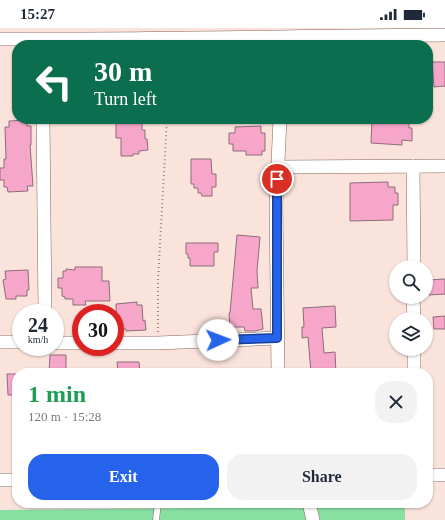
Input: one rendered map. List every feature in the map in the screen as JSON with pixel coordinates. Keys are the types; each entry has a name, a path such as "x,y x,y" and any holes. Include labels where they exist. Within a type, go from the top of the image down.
{"street":[{"path":"285,40 304,32 445,35"},
{"path":"0,39 14,40"},
{"path":"121,40 222,40"},
{"path":"43,124 45,304"},
{"path":"278,368 276,204 280,124"},
{"path":"413,166 414,260"},
{"path":"278,167 445,166"},
{"path":"124,343 277,338"},
{"path":"0,342 12,342"},
{"path":"414,356 414,368"},
{"path":"433,475 445,475"},
{"path":"0,480 12,480"},
{"path":"310,508 313,520"}],"lane":[{"path":"156,520 157,508"}],"path":[{"path":"158,343 158,280 167,124"}],"green space":[{"path":"405,508 405,520 0,520 0,510"}],"building":[{"path":"433,62 445,62 445,86 434,87"},
{"path":"9,121 12,121 12,124 27,124 27,126 31,126 30,145 33,186 27,186 28,191 8,192 7,187 4,187 4,180 0,180 0,168 4,168 4,159 6,159 5,127 9,127"},
{"path":"116,124 142,124 142,130 145,130 145,139 147,139 148,150 139,151 139,154 133,154 133,156 121,156 121,138 116,138"},
{"path":"372,124 409,124 409,128 412,128 412,141 402,140 402,145 371,143"},
{"path":"261,126 261,133 265,133 265,151 262,151 262,155 246,155 246,151 233,151 233,144 229,144 229,133 235,133 235,127"},
{"path":"191,159 211,159 212,174 216,174 216,187 212,187 212,196 202,196 201,193 198,193 198,188 194,188 194,184 191,184"},
{"path":"388,182 388,187 395,187 395,193 398,193 398,205 393,205 393,220 350,221 350,183"},
{"path":"237,235 260,237 257,271 258,288 251,288 253,309 261,309 263,329 255,331 245,331 244,327 230,327 229,313"},
{"path":"186,243 218,243 218,252 214,252 214,266 190,266 190,258 188,258 188,254 186,254"},
{"path":"75,267 102,267 102,281 109,281 110,301 85,301 86,304 73,304 73,299 65,299 65,297 62,296 62,288 58,288 58,278 63,278 63,271 66,271 66,269 75,270"},
{"path":"28,270 29,290 27,290 27,296 16,296 16,299 6,299 3,280 6,279 5,271"},
{"path":"445,279 445,294 433,295 433,280"},
{"path":"137,302 137,305 142,305 143,321 145,320 146,330 126,331 126,329 124,329 124,304 116,304"},
{"path":"335,306 336,327 322,328 324,353 335,352 336,368 311,368 308,337 302,338 302,327 304,327 303,308"},
{"path":"445,316 445,329 434,329 433,317"},
{"path":"66,355 66,368 49,368 50,356"},
{"path":"117,362 139,362 140,368 118,368"},
{"path":"7,374 12,374 12,395 8,395"}],"route":[{"path":"218,340 277,338 277,179"}]}
